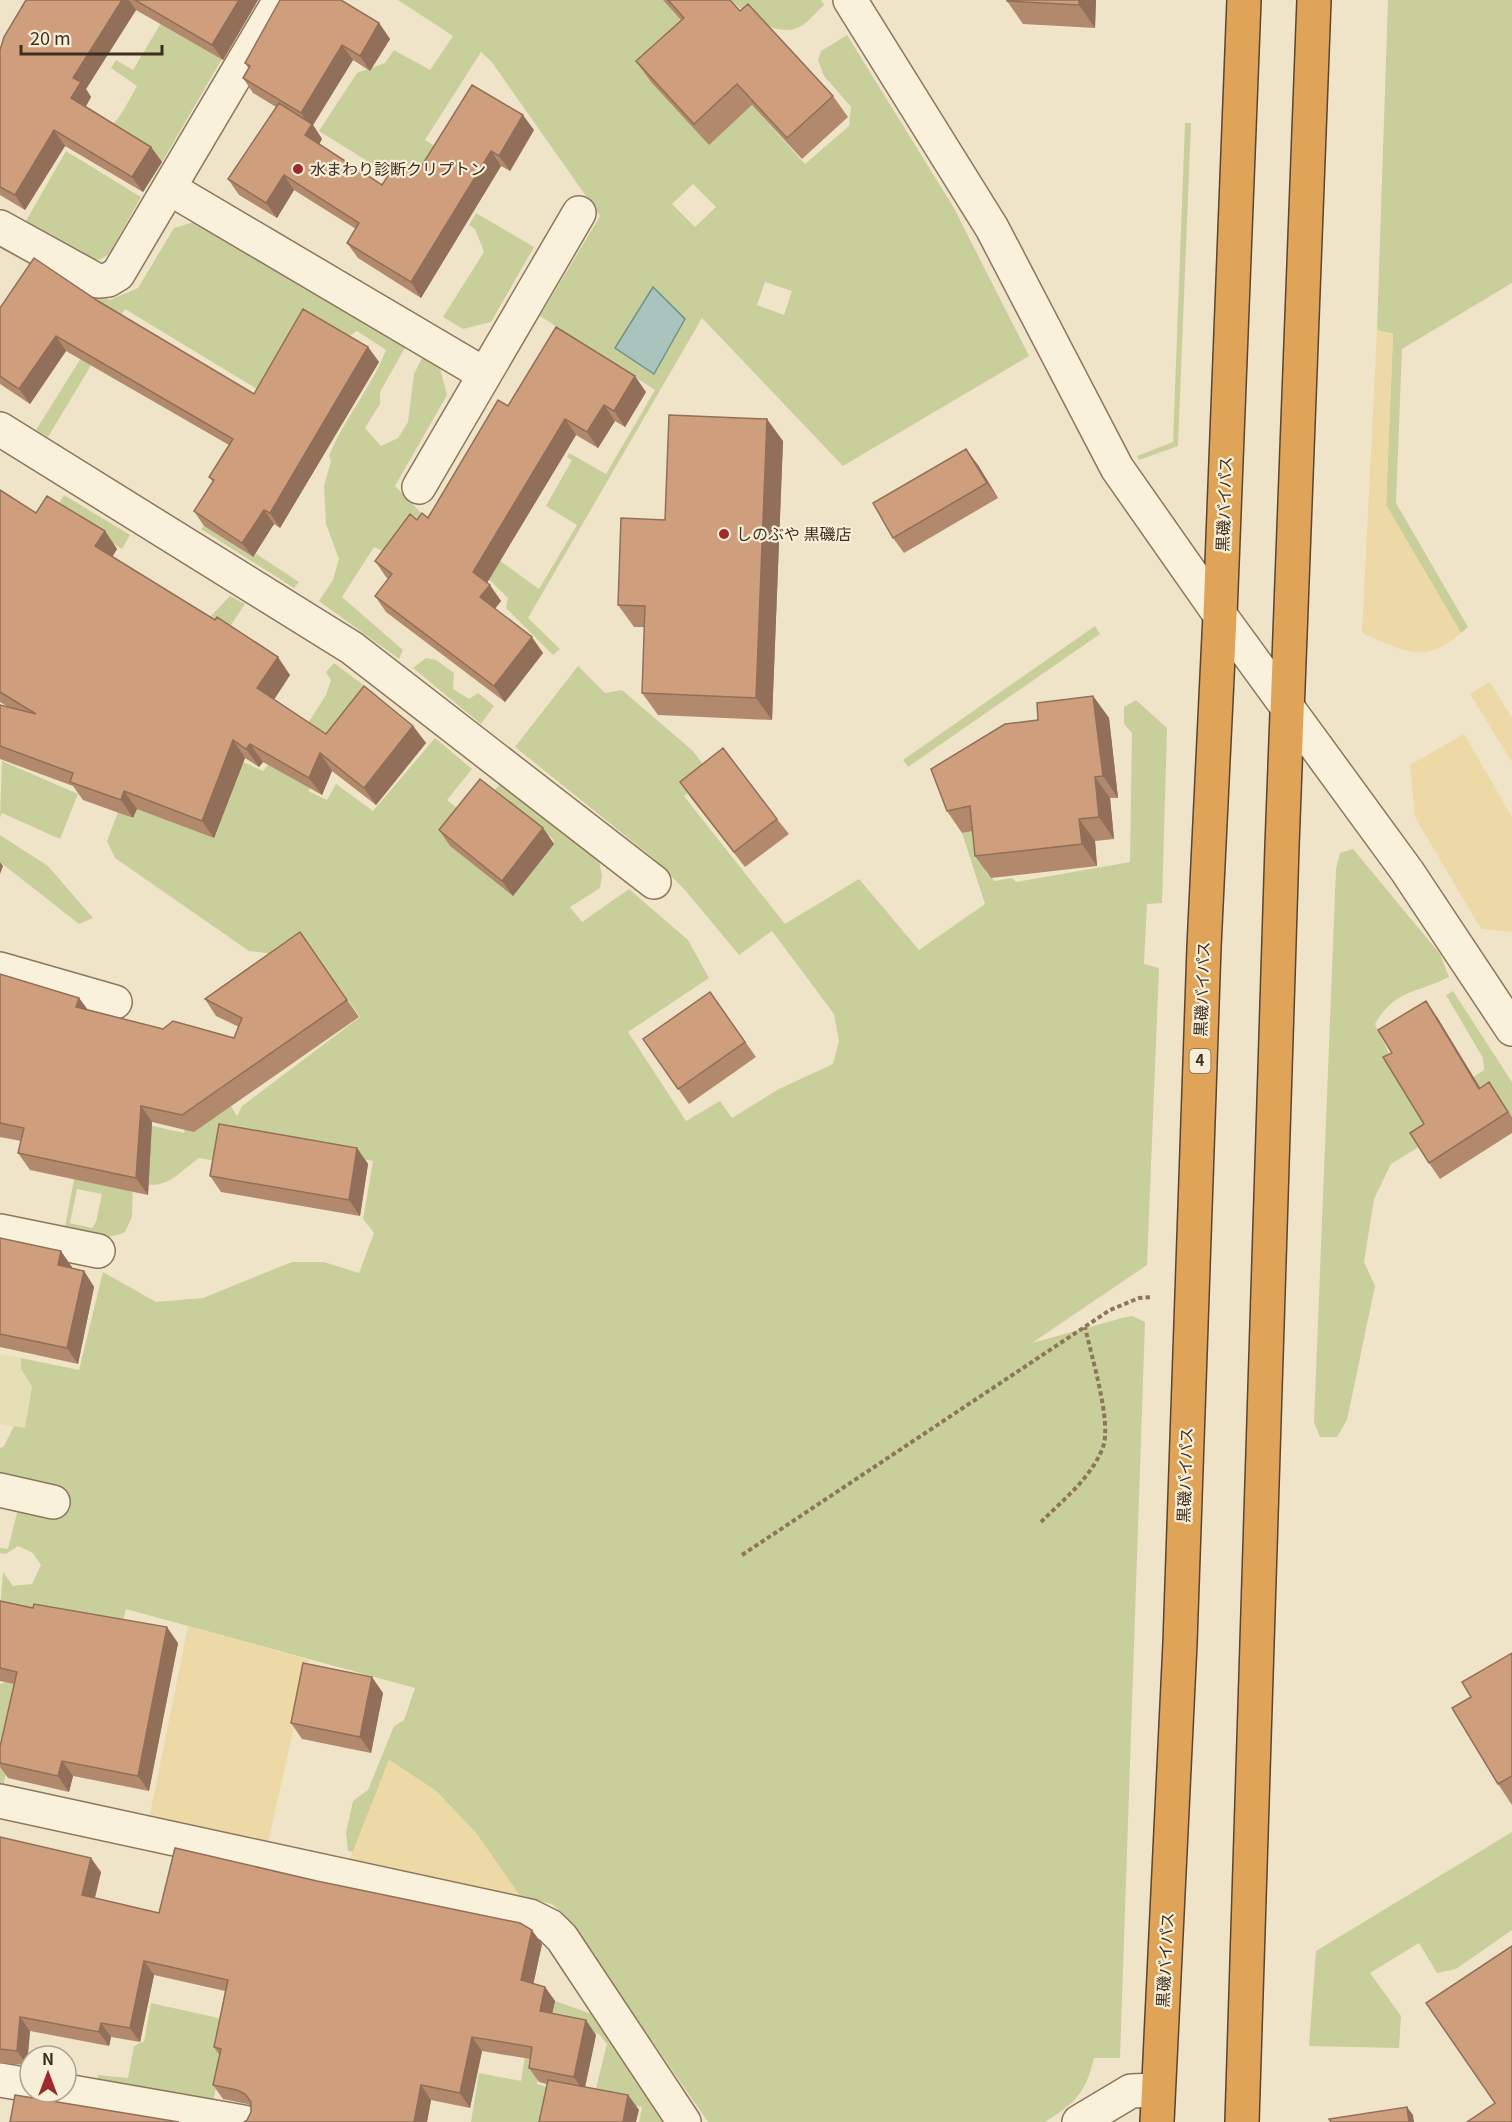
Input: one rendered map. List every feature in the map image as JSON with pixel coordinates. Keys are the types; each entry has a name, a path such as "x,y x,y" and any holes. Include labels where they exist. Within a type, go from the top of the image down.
{"highway":[{"name":"黒磯バイパス","path":"1158,2106 1180,1643 1204,947 1220,615 1244,0"},
{"path":"1242,2122 1287,706 1314,0"}],"street":[{"path":"0,227 98,281 108,280 118,274 280,0"},
{"path":"850,0 992,228 1117,468 1220,615 1407,871 1512,1029"},
{"path":"169,188 484,374"},
{"path":"419,487 579,213"},
{"path":"0,429 352,648 654,882"},
{"path":"0,969 115,1002"},
{"path":"0,1231 98,1251"},
{"path":"0,1490 53,1502"},
{"path":"0,1801 530,1916 550,1926 562,1938 684,2122"},
{"path":"0,2080 18,2083"},
{"path":"1079,2122 1131,2091 1158,2106"},
{"path":"78,2093 243,2122"}],"path":[{"path":"742,1555 1110,1310 1139,1298 1192,1294"},
{"path":"1041,1522 1086,1476 1104,1446 1105,1420 1085,1327"}],"shaded area":[{"path":"0,1354 21,1358 21,1369 32,1385 25,1429 0,1424"}],"green space":[{"path":"398,0 698,0 708,145 752,105 805,164 849,126 851,107 824,76 818,60 821,51 847,35 954,208 1029,356 843,466 702,318 528,618 560,649 553,655 506,608 508,598 426,518 436,504 485,550 539,589 577,525 546,506 572,460 567,457 569,453 606,474 655,390 540,316 600,216 491,61 481,52 425,140 481,175 399,181 319,131 357,73 385,63 394,50 430,70 453,36","holes":["693,184 716,207 695,227 672,204","765,282 792,291 784,315 757,305"]},
{"path":"731,0 821,0 824,5 803,25 784,30 755,19"},
{"path":"1388,0 1512,0 1512,283 1402,349 1396,503 1468,627 1461,633 1386,505 1393,334 1377,330"},
{"path":"254,4 162,162 116,134 97,165 64,143 93,135 110,127 116,121 137,86 111,68 116,60 133,70 161,23"},
{"path":"1185,123 1191,123 1178,446 1139,460 1137,456 1173,442"},
{"path":"66,151 141,197 109,254 101,259 87,261 23,226"},
{"path":"476,213 534,247 491,322 463,329 443,317 484,252 475,229 469,225"},
{"path":"194,222 406,346 380,392 380,404 365,428 381,446 398,438 408,422 414,374 423,356 439,365 447,395 395,486 426,518 385,552 374,547 342,597 403,650 399,659 319,601 333,580 339,559 326,524 324,486 331,461 329,456 386,350 357,331 265,394 125,309 48,437 36,430 111,310 0,248 0,237 110,300 138,288 174,228"},
{"path":"64,495 130,535 122,549 56,508"},
{"path":"204,526 252,557 255,553 299,582 294,588 201,529"},
{"path":"230,596 245,604 172,714 226,754 263,771 276,756 290,751 326,695 331,680 326,672 334,663 377,695 308,791 327,800 336,784 373,811 435,738 472,769 447,800 468,817 513,896 554,844 553,839 493,792 500,784 599,861 602,876 600,888 570,907 582,922 629,889 688,940 709,978 628,1032 686,1121 720,1101 732,1118 779,1089 833,1064 839,1041 834,1014 772,931 739,955 685,890 653,858 515,747 578,666 605,693 622,690 693,751 711,775 684,796 785,924 859,879 919,950 985,904 962,833 981,829 986,873 995,881 1012,878 1016,882 1130,862 1132,733 1124,724 1124,707 1136,700 1167,728 1162,903 1147,904 1144,964 1159,968 1147,1265 1032,1343 1132,1316 1145,1322 1120,2058 1094,2058 1087,2080 1078,2096 1045,2122 708,2122 566,1917 552,1904 520,1896 476,1833 436,1791 389,1760 353,1852 348,1851 346,1833 353,1801 368,1790 394,1726 404,1720 415,1688 126,1609 121,1630 0,1607 3,1572 13,1586 32,1584 41,1565 33,1553 18,1546 6,1554 0,1553 0,1548 8,1549 18,1509 59,1519 66,1489 0,1475 0,1448 4,1446 14,1426 25,1428 32,1386 21,1369 21,1358 79,1370 103,1272 156,1302 203,1298 292,1262 324,1262 359,1273 374,1233 363,1219 373,1161 236,1137 223,1162 199,1158 176,1176 162,1183 154,1185 133,1182 132,1217 125,1232 103,1237 87,1237 64,1232 87,1111 184,1133 201,1063 197,1049 237,1116 242,1106 360,1017 312,948 274,954 249,951 115,858 107,841 118,812 133,819 137,809 0,602 204,623","holes":["77,1189 102,1194 96,1222 92,1228 70,1223"]},
{"path":"1095,626 1100,634 908,767 903,760"},
{"path":"426,658 436,660 454,673 453,689 469,699 478,693 494,706 481,724 413,668"},
{"path":"2,761 78,794 60,839 2,813 0,818"},
{"path":"0,835 48,866 93,918 79,924 0,862"},
{"path":"1353,849 1440,954 1449,977 1399,998 1391,1004 1375,1024 1418,1114 1484,1070 1483,1058 1446,995 1453,991 1512,1082 1512,1118 1422,1145 1391,1164 1374,1199 1364,1262 1375,1286 1347,1420 1337,1437 1320,1437 1314,1422 1336,869 1340,853"},
{"path":"8,1681 24,1685 3,1787 0,1787 0,1684"},
{"path":"1512,1832 1512,1930 1456,1969 1437,1973 1419,1943 1370,1973 1401,2016 1399,2048 1309,2046 1316,1951"},
{"path":"535,1995 543,1998 552,2017 555,2001 600,2017 673,2122 639,2122 642,2107 594,2096 607,2044 599,2034 553,2022 547,2027 537,2084 554,2089 548,2122 471,2122 479,2073 521,2081"},
{"path":"151,2003 227,2020 213,2104 97,2084 98,2075 128,2078 134,2046 144,2041"}],"sand":[{"path":"1377,330 1393,334 1386,505 1461,633 1448,643 1424,652 1401,649 1362,633"},
{"path":"1490,682 1512,718 1512,762 1470,694"},
{"path":"1464,734 1512,817 1512,932 1481,929 1415,817 1410,765"},
{"path":"188,1626 309,1660 268,1843 149,1819"},
{"path":"389,1760 436,1791 476,1833 520,1896 520,1904 349,1861"}],"water":[{"path":"653,287 685,319 654,374 615,348"}],"building":[{"path":"26,0 122,0 73,78 81,82 71,98 151,147 132,177 54,130 15,195 0,187 0,50 4,37"},
{"path":"135,0 239,0 212,45"},
{"path":"280,0 341,0 379,23 360,56 342,45 301,113 243,78 250,66 245,63"},
{"path":"668,0 730,0 740,11 748,4 833,96 787,138 737,84 694,124 636,61 684,18"},
{"path":"1079,0 1079,5 1007,1"},
{"path":"472,85 523,115 499,156 491,151 411,282 347,243 359,223 284,175 266,203 228,179 279,103 312,124 305,135 382,185 396,163 416,175"},
{"path":"34,258 98,301 254,394 303,309 368,347 270,513 264,510 242,543 194,511 214,480 209,477 233,439 56,336 19,389 0,376 0,308"},
{"path":"556,327 635,376 614,411 604,405 587,432 565,419 473,572 490,585 480,597 532,637 494,686 375,596 392,574 375,561 410,514 417,520 422,513 428,518 498,400 508,406"},
{"path":"669,415 767,419 756,698 642,693 645,606 618,605 621,518 665,520"},
{"path":"966,449 987,483 893,538 873,503"},
{"path":"0,490 36,513 47,496 105,531 95,546 215,620 217,617 278,657 257,688 326,734 364,686 413,726 364,788 320,753 309,778 250,744 246,749 233,740 202,821 124,791 121,800 70,782 73,773 0,746 0,705 36,714 0,692"},
{"path":"1093,696 1103,776 1095,777 1099,817 1079,819 1082,844 975,856 970,806 947,811 931,769 1005,724 1038,720 1037,703"},
{"path":"723,748 777,819 734,852 680,782"},
{"path":"480,779 543,828 502,881 439,830"},
{"path":"300,932 347,1000 182,1115 141,1106 136,1178 18,1153 24,1128 0,1123 0,974 79,998 76,1007 163,1029 173,1021 234,1038 242,1018 205,999"},
{"path":"710,992 745,1042 678,1089 643,1039"},
{"path":"1426,1001 1479,1089 1489,1082 1508,1112 1429,1163 1410,1133 1424,1124 1383,1057 1392,1053 1378,1030"},
{"path":"219,1124 357,1148 349,1200 210,1176"},
{"path":"0,1238 61,1251 58,1265 84,1271 67,1348 0,1334"},
{"path":"0,1601 33,1608 34,1604 167,1627 138,1776 62,1761 58,1776 0,1763 0,1747 17,1672 0,1668"},
{"path":"1512,1653 1512,1776 1498,1784 1452,1708 1471,1697 1462,1682"},
{"path":"303,1663 372,1677 360,1737 291,1723"},
{"path":"0,1837 91,1858 82,1895 159,1913 175,1848 317,1881 520,1923 532,1930 521,1980 545,1987 540,2011 586,2020 574,2077 529,2068 532,2047 472,2037 460,2093 421,2085 414,2122 244,2122 251,2112 251,2102 245,2094 213,2085 221,2049 214,2047 228,1980 144,1961 130,2028 101,2023 99,2032 20,2017 17,2051 0,2049"},
{"path":"1512,1946 1512,2122 1467,2122 1495,2103 1426,2003"},
{"path":"548,2080 628,2095 623,2122 539,2122"},
{"path":"15,2095 18,2095 18,2104 70,2104 179,2122 10,2122"},
{"path":"1407,2107 1409,2122 1331,2122 1329,2119"}],"place":[{"name":"水まわり診断クリプトン","path":"298,169"},
{"name":"しのぶや 黒磯店","path":"724,534"}]}
